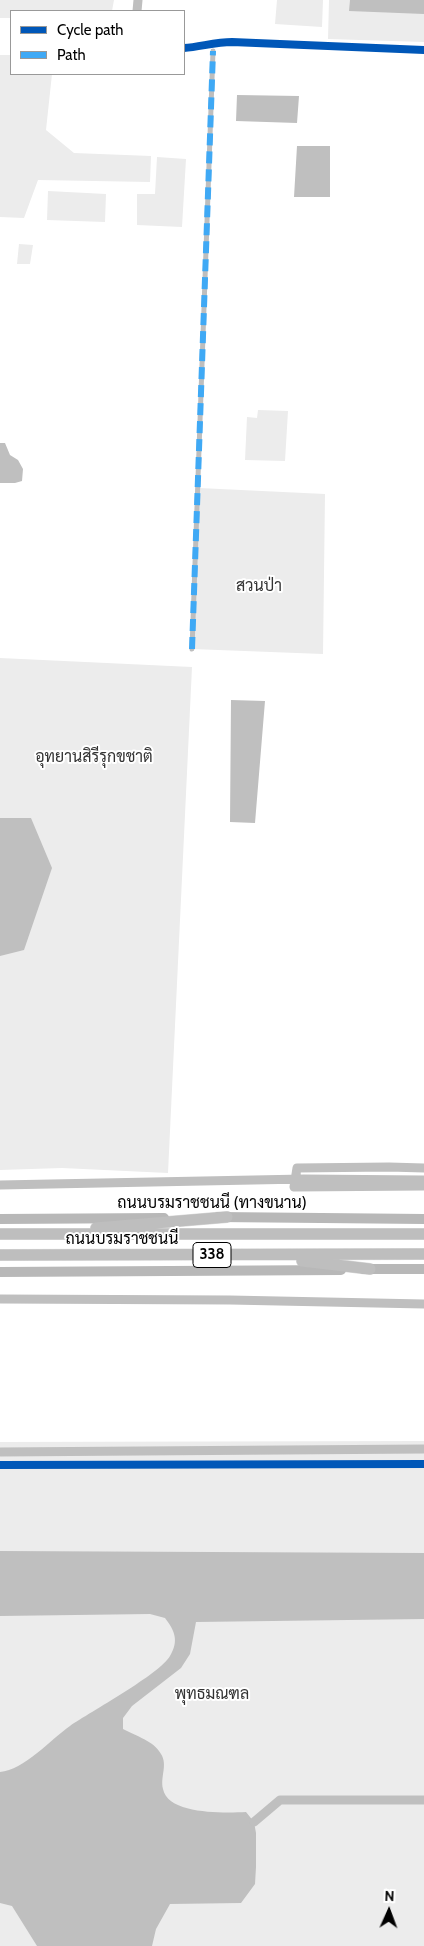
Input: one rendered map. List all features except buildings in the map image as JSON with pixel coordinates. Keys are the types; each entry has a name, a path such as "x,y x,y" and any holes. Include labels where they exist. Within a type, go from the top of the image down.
{"highway":[{"path":"5,1234 227,1217"},
{"name":"ถนนบรมราชชนนี","path":"5,1234 424,1234"},
{"name":"ถนนบรมราชชนนี","path":"0,1255 424,1254"},
{"path":"208,1255 370,1269"}],"main road":[{"name":"ถนนบรมราชชนนี (ทางขนาน)","path":"0,1219 227,1217 424,1219"},
{"name":"338","path":"0,1272 424,1269"}],"street":[{"path":"192,650 212,51"},
{"path":"0,1465 424,1464"}],"green space":[{"path":"0,0 114,0 112,10 10,10 10,18 0,18"},
{"path":"277,0 323,0 322,27 275,24"},
{"path":"329,0 424,0 424,42 328,39"},
{"path":"0,55 10,55 10,75 52,75 46,130 74,153 151,156 150,182 38,180 24,218 0,217"},
{"path":"157,157 186,159 182,227 137,225 137,194 155,194"},
{"path":"48,191 106,194 105,222 47,220"},
{"path":"19,244 33,245 30,264 17,264"},
{"path":"258,410 288,411 285,461 245,460 247,417 257,418"},
{"name":"สวนป่า","path":"199,488 325,494 323,654 192,649"},
{"name":"อุทยานสิรีรุกขชาติ","path":"0,658 192,667 168,1173 62,1168 0,1170"},
{"name":"พุทธมณฑล","path":"424,1441 424,1946 0,1946 0,1442"}],"shaded area":[{"path":"350,0 424,0 424,14 349,11"},
{"path":"237,95 299,96 297,123 236,121"},
{"path":"297,146 330,146 330,197 294,197"},
{"path":"0,443 5,443 10,455 18,460 23,469 22,481 0,483"},
{"path":"231,700 265,701 255,823 230,822"},
{"path":"0,818 31,818 52,868 24,950 0,956"},
{"path":"0,1551 424,1553 424,1619 196,1622 190,1654 181,1668 132,1706 123,1718 123,1729 144,1739 158,1749 164,1762 163,1789 167,1797 175,1804 199,1811 246,1812 254,1822 256,1833 255,1884 241,1903 170,1904 156,1929 152,1946 37,1946 12,1906 0,1903 0,1772 18,1766 70,1726 153,1673 164,1664 173,1651 175,1636 165,1618 150,1614 0,1616"}],"waterway":[{"path":"137,10 138,0"},
{"path":"424,1168 297,1168 294,1187 424,1186"},
{"path":"0,1185 304,1179 424,1180"},
{"path":"0,1299 230,1300 424,1304"},
{"path":"0,1452 424,1449"},
{"path":"254,1822 280,1800 424,1800"}],"marked path":[{"path":"192,649 213,51"}],"cycle path":[{"path":"185,48 232,42 424,50"},
{"path":"0,1465 424,1464"}]}
